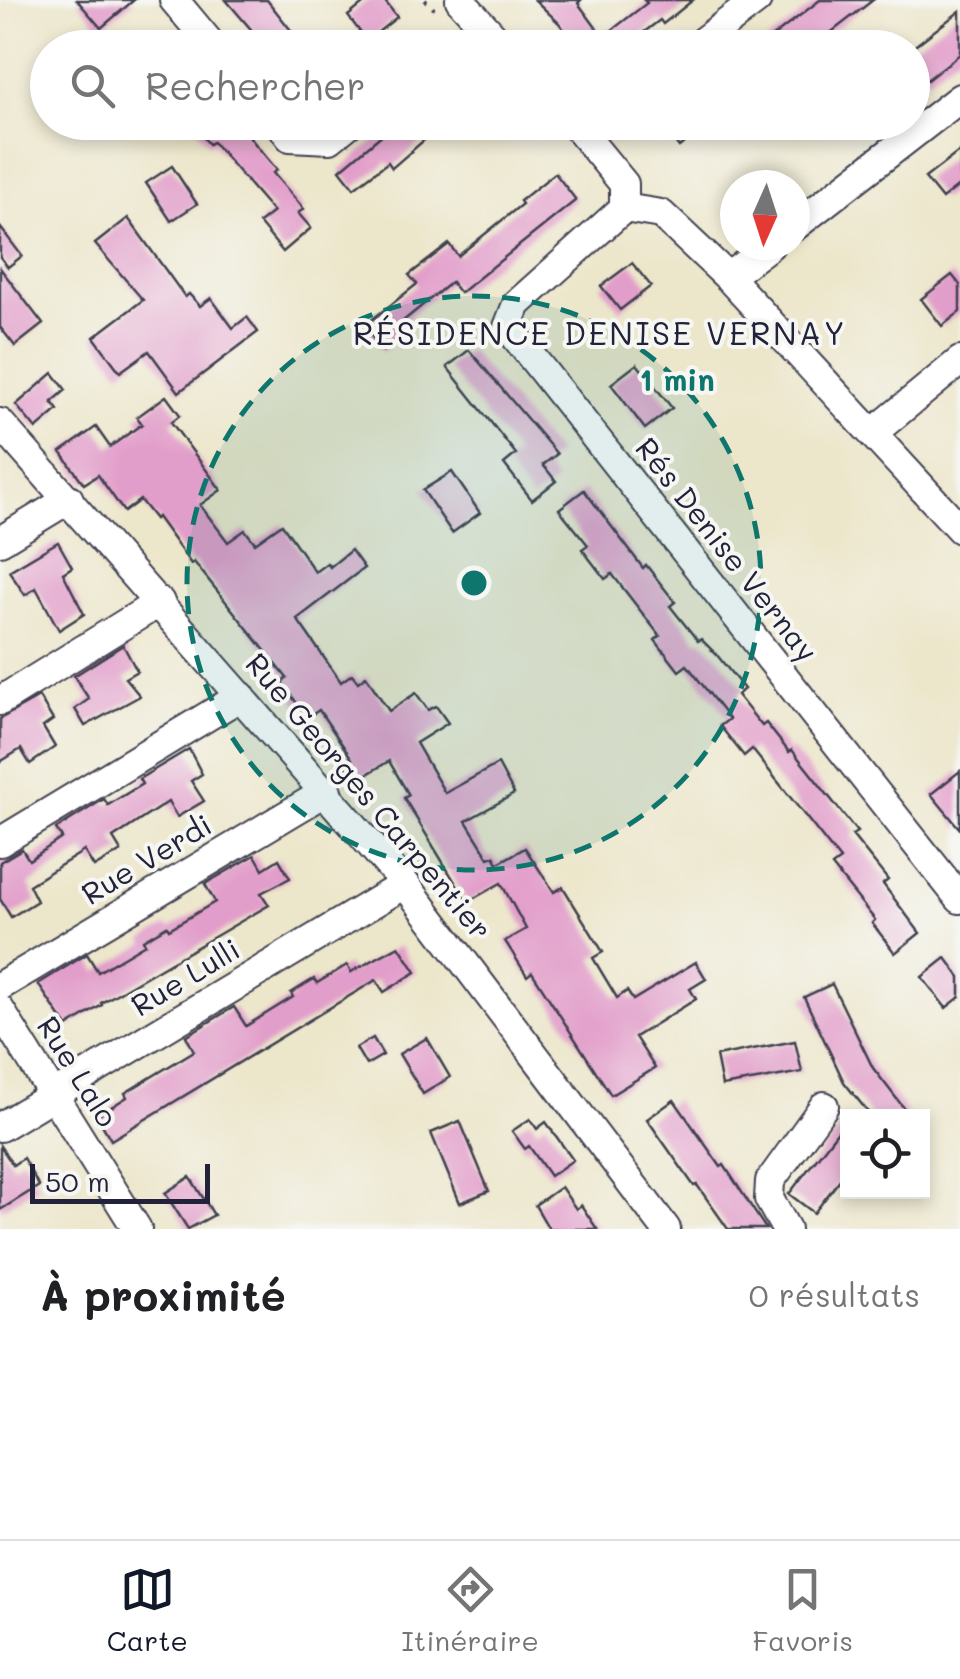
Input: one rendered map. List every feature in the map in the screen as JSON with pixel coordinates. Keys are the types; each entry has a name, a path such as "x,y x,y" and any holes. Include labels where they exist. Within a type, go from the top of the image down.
{"street":[{"path":"174,0 199,30"},
{"path":"460,0 488,30"},
{"path":"718,30 757,0"},
{"path":"930,121 960,98"},
{"path":"593,140 624,184 624,208 661,214 728,277 960,529"},
{"path":"810,214 906,140"},
{"name":"Rés Denise Vernay","path":"624,208 517,304 508,327 960,899"},
{"path":"728,277 750,260"},
{"path":"874,432 960,361"},
{"name":"Rue Georges Carpentier","path":"0,423 405,884 666,1229"},
{"path":"0,541 69,499"},
{"path":"0,701 160,602"},
{"path":"0,842 241,696"},
{"name":"Rue Verdi","path":"0,986 327,791"},
{"name":"Rue Lulli","path":"0,1128 405,884"},
{"name":"Rue Lalo","path":"0,1010 137,1229"},
{"path":"786,1229 769,1199 770,1181 824,1106"}],"building":[{"path":"77,0 134,0 101,28"},
{"path":"226,0 267,0 291,30 252,30"},
{"path":"368,0 384,0 397,17 381,30 359,30 348,16"},
{"path":"535,0 581,0 578,3 598,30 564,30"},
{"path":"644,0 693,0 663,24 660,20 647,30 612,30 647,3"},
{"path":"820,0 873,0 834,30 781,30"},
{"path":"960,11 960,54 930,78 930,34"},
{"path":"206,140 252,140 277,170 273,173 304,209 298,213 311,228 283,252 259,223 273,212 213,142"},
{"path":"376,140 424,140 392,168 388,162 354,188 340,170"},
{"path":"960,151 960,185 942,199 925,178"},
{"path":"172,166 197,204 171,221 146,183"},
{"path":"555,173 576,200 460,293 451,282 402,322 409,330 383,351 364,326 417,284 409,275 449,244 458,256"},
{"path":"128,218 185,297 189,294 200,306 211,298 233,328 247,317 258,332 179,392 149,351 120,372 94,337 143,300 95,244"},
{"path":"0,227 22,256 8,267 0,257"},
{"path":"632,263 651,286 620,310 601,286"},
{"path":"0,268 43,324 15,346 0,327"},
{"path":"952,275 960,285 960,312 942,326 921,299"},
{"path":"469,350 557,454 543,465 556,481 532,500 504,464 516,454 447,367"},
{"path":"637,364 672,408 645,429 611,384"},
{"path":"53,373 66,390 52,402 58,410 36,429 16,405"},
{"path":"166,396 180,415 171,422 221,490 200,505 228,542 245,530 255,543 282,524 315,572 327,563 330,567 351,550 364,568 297,619 341,682 352,674 358,682 366,676 389,711 416,693 428,710 436,706 448,723 416,743 445,793 498,764 514,794 466,821 489,858 494,856 498,863 525,848 554,892 563,887 603,952 593,958 617,998 627,991 633,1000 696,962 706,979 690,989 696,999 635,1037 655,1068 611,1095 532,972 527,976 505,941 526,929 501,883 467,902 404,798 409,795 389,761 356,781 344,764 352,759 319,710 307,718 282,682 287,678 194,562 191,564 157,517 140,500 124,512 98,475 84,484 61,452 96,427 110,447 142,424 137,417"},
{"path":"452,472 480,513 452,533 423,490"},
{"path":"584,490 643,568 646,565 675,602 670,606 698,641 701,639 717,655 744,689 737,695 762,726 766,723 789,752 792,750 857,832 852,835 888,880 883,884 920,933 895,953 872,923 875,920 832,866 840,860 752,749 744,756 720,726 729,719 687,665 679,671 655,640 660,636 612,574 605,579 582,549 588,545 559,509"},
{"path":"58,542 72,567 63,573 84,614 59,630 36,588 25,595 9,571"},
{"path":"123,645 137,671 125,678 140,696 85,726 75,709 89,699 74,676"},
{"path":"39,697 53,720 43,727 55,747 30,764 21,749 0,762 0,719"},
{"path":"189,749 202,774 191,781 204,801 177,817 168,802 113,838 121,851 94,867 84,851 29,885 37,901 11,917 0,899 0,862 22,849 29,860 62,838 56,829 104,799 108,805 142,784 139,779"},
{"path":"960,771 960,829 931,794"},
{"path":"255,855 263,869 279,859 290,878 261,893 269,905 67,1027 38,984 87,954 98,972 145,944 143,940 215,902 205,884"},
{"path":"399,946 416,972 384,992 376,980 111,1140 97,1116 127,1097 125,1093 194,1051 186,1036 234,1007 246,1026 314,979 317,983 347,965 351,972"},
{"path":"946,958 960,977 960,997 946,1008 922,977"},
{"path":"832,984 873,1068 905,1109 865,1109 844,1082 804,997"},
{"path":"373,1038 383,1055 366,1065 356,1048"},
{"path":"427,1038 450,1077 423,1094 399,1054"},
{"path":"795,1041 802,1072 722,1086 716,1056"},
{"path":"674,1100 766,1229 728,1229 694,1186 647,1119"},
{"path":"530,1119 537,1129 546,1122 573,1160 550,1176 529,1146 525,1149 512,1131"},
{"path":"460,1121 489,1191 460,1203 431,1133"},
{"path":"840,1128 840,1179 814,1213 789,1194"},
{"path":"0,1146 13,1165 23,1158 39,1186 0,1210"},
{"path":"190,1177 214,1215 188,1229 165,1193"},
{"path":"561,1187 576,1209 581,1205 597,1229 549,1229 535,1205"}],"district":[{"name":"RÉSIDENCE DENISE VERNAY","path":"600,334"}]}
